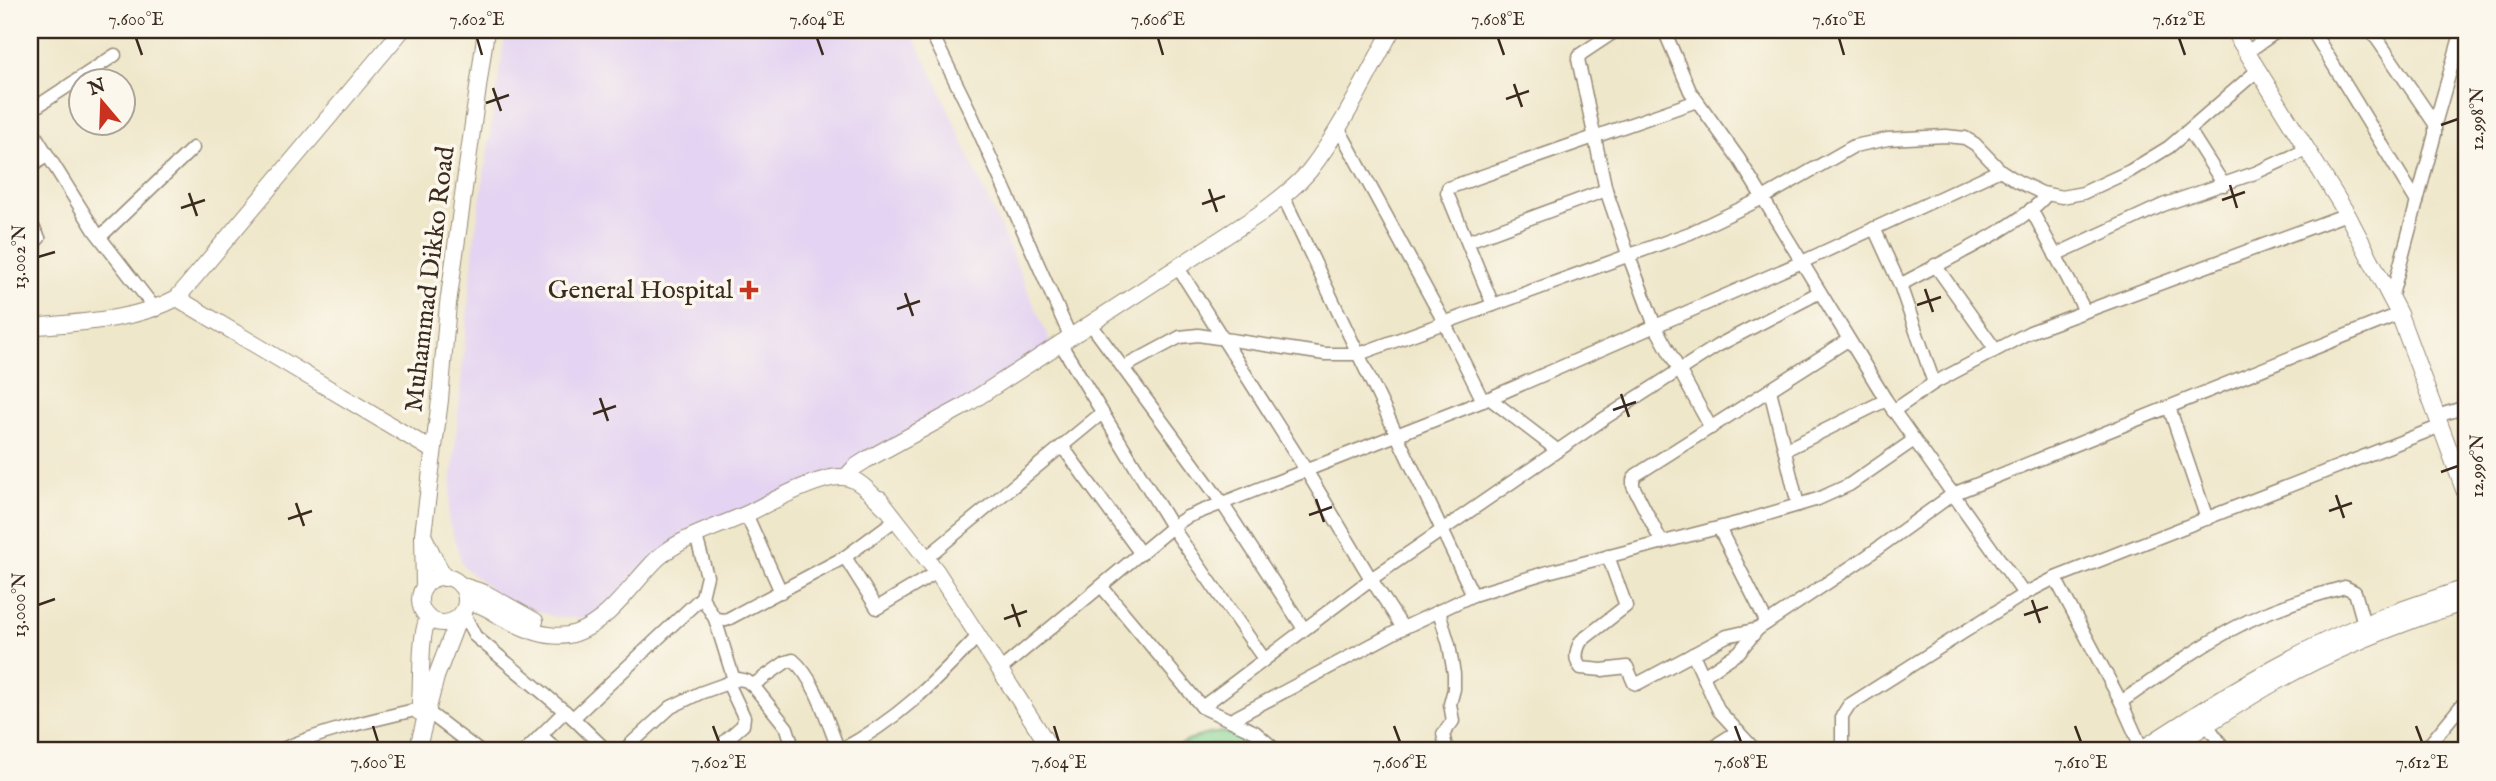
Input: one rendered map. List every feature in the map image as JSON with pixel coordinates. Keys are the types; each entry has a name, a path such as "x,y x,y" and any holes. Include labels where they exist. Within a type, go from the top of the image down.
{"street":[{"path":"30,327 116,318 156,310 177,298 402,30"},
{"name":"Muhammad Dikko Road","path":"424,589 423,534 440,400 448,304 486,30"},
{"path":"930,30 969,109 1065,340 1102,413 1172,527 1264,659"},
{"path":"633,584 590,616 555,627 540,624 485,593 444,578 436,579 424,589 420,601 424,613 436,622 444,623 463,611 480,605 551,636 566,636 590,627 606,614 661,556 695,536 792,491 850,472 961,408 1261,213 1310,170 1338,127 1392,30"},
{"path":"1617,30 1581,54 1578,59 1606,190 1655,326 1711,428"},
{"path":"1664,30 1682,75 1697,101 1739,159 1848,340 1914,440 2024,594"},
{"path":"2233,30 2347,214 2395,307 2464,479 2466,495"},
{"path":"2247,52 2279,30"},
{"path":"2312,30 2417,202"},
{"path":"2371,30 2435,124"},
{"path":"2395,307 2417,202 2435,134 2435,124 2462,30"},
{"path":"30,111 114,55"},
{"path":"1124,367 1180,337 1198,335 1325,354 1359,355 1690,233 1763,198 1854,146 1888,139 1946,136 1965,138 1975,144 2000,170 2017,181 2047,194 2062,197 2083,193 2150,159 2189,130 2258,70"},
{"path":"1493,304 1447,193 1448,188 1697,101"},
{"path":"30,127 100,237 156,310"},
{"path":"1338,127 1486,399 1558,450"},
{"path":"2189,130 2224,185"},
{"path":"100,237 193,148"},
{"path":"2054,255 2163,205 2224,185 2306,150"},
{"path":"30,168 47,155"},
{"path":"1001,669 1187,517 1486,399 1802,262 2000,170"},
{"path":"1469,244 1471,240 1606,190"},
{"path":"1900,285 1999,230 2031,209 2047,194"},
{"path":"1283,196 1473,595"},
{"path":"2031,209 2085,311"},
{"path":"1785,450 1890,405 1995,349 2085,311 2347,214"},
{"path":"30,222 39,238 30,247"},
{"path":"1874,228 1900,285 1934,383"},
{"path":"1935,265 1995,349"},
{"path":"1177,266 1403,628"},
{"path":"1202,707 1371,579 1558,450 1717,346 1820,292"},
{"path":"177,298 432,450"},
{"path":"1703,676 1739,652 1762,626 1954,494 2169,407 2395,307"},
{"path":"1090,323 1222,503 1304,629"},
{"path":"1662,542 1633,486 1636,475 1848,340"},
{"path":"1770,390 1798,505"},
{"path":"2169,407 2207,519"},
{"path":"1842,751 1843,710 2024,594 2439,421 2466,407"},
{"path":"926,558 1102,413"},
{"path":"1231,720 1403,628 1473,595 1818,499 1849,485 1914,440"},
{"path":"1062,446 1141,554"},
{"path":"850,472 891,514 937,572 1001,669 1046,749"},
{"path":"746,514 781,592"},
{"path":"715,619 726,620 845,557 891,514"},
{"path":"1719,528 1762,626"},
{"path":"423,534 444,578"},
{"path":"525,751 702,597 707,576 695,536"},
{"path":"1608,556 1626,606 1581,641 1577,648 1577,664 1581,668 1589,670 1627,667 1637,684 1727,636 1762,626"},
{"path":"845,557 877,608 937,572"},
{"path":"2055,579 2121,702 2141,750 2270,670 2364,624 2466,588"},
{"path":"460,585 463,611 475,636 569,715 607,751"},
{"path":"1102,587 1202,707 1255,732 1277,751"},
{"path":"2121,702 2216,639 2282,606 2345,587 2355,592 2364,624"},
{"path":"702,597 715,619 731,682 744,718 743,725 726,740 725,751"},
{"path":"2166,751 2277,681 2352,644 2466,602"},
{"path":"416,751 424,710 463,611"},
{"path":"1439,611 1454,674 1450,704 1454,721 1443,734 1447,751"},
{"path":"424,710 423,634 428,618"},
{"path":"753,685 786,662 793,660 801,666 820,702 839,751 878,729 908,707 979,635"},
{"path":"1693,654 1719,711 1756,751"},
{"path":"623,751 671,707 731,682 747,681 787,727 793,747 799,751"},
{"path":"2424,751 2466,700"},
{"path":"278,751 344,729 424,710"},
{"path":"424,710 479,751"},
{"path":"2207,725 2226,751"},
{"path":"1720,751 1719,743 1738,731"},
{"path":"541,736 558,751"}],"shaded area":[{"name":"General Hospital","path":"506,30 910,30 936,81 1052,346 900,451 684,532 598,619 554,617 502,599 463,566 448,520 475,235"}],"green space":[{"path":"1224,732 1242,738 1262,751 1242,751 1213,744 1194,751 1172,751 1196,737"}],"place":[{"name":"General Hospital","path":"749,290"}]}
